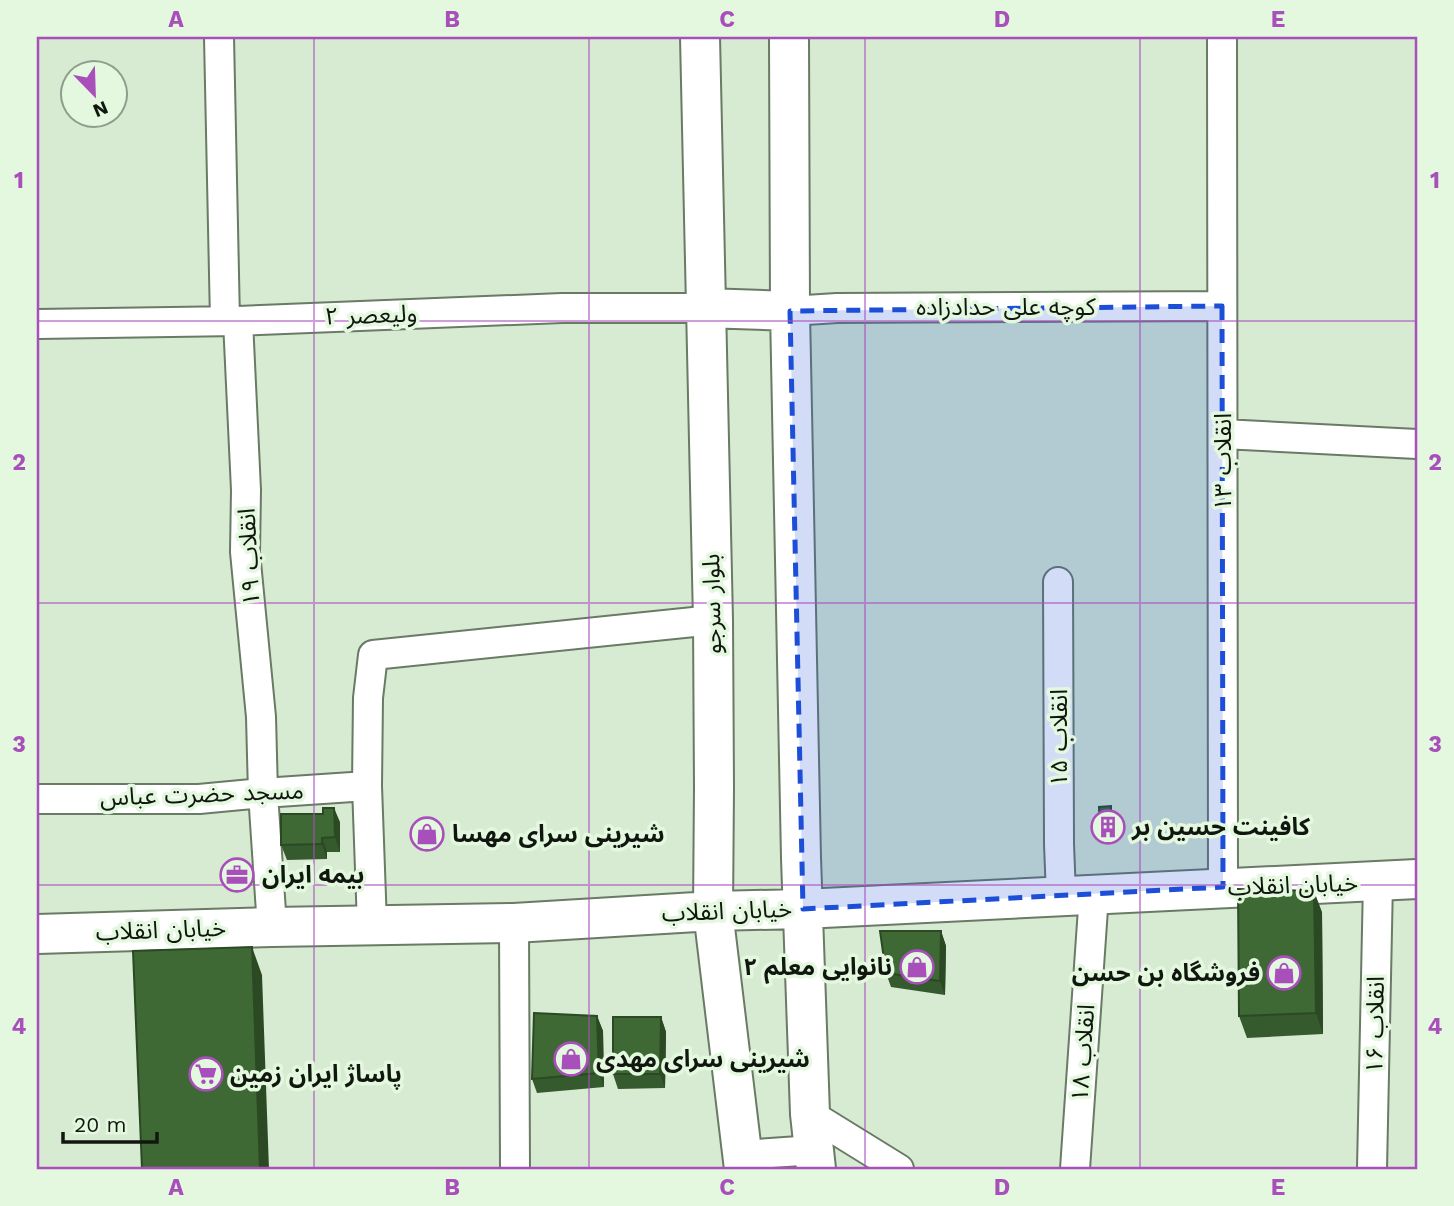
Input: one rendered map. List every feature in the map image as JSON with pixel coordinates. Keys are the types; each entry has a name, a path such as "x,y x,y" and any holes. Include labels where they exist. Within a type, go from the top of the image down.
{"street":[{"name":"انقلاب ۱۹","path":"219,37 232,321 246,490 245,552 261,717 272,927"},
{"name":"بلوار سرجو","path":"701,37 713,620 713,911 743,1162"},
{"path":"789,37 790,311 803,909 814,1144"},
{"name":"انقلاب ۱۳","path":"1222,37 1223,887"},
{"name":"کوچه علی حدادزاده","path":"790,311 851,308 1222,306"},
{"name":"ولیعصر ۲","path":"37,324 232,321 562,307 705,308"},
{"path":"705,308 790,311"},
{"path":"1223,435 1417,444"},
{"name":"انقلاب ۱۵","path":"1058,582 1059,844 1078,895"},
{"path":"373,925 367,786 368,698 373,656 713,620"},
{"name":"مسجد حضرت عباس","path":"37,799 199,799 367,786"},
{"name":"خیابان انقلاب","path":"37,934 145,943 272,927 514,923 713,911 1417,879"},
{"name":"انقلاب ۱۶","path":"1373,1169 1378,882"},
{"name":"انقلاب ۱۸","path":"1075,1169 1078,895"},
{"path":"514,923 515,1169"},
{"path":"743,1162 814,1144 899,1169"}],"highlighted area":[{"path":"1222,306 1223,887 803,909 790,311"}],"building":[{"path":"1111,806 1111,833 1100,834 1099,807"},
{"path":"323,808 334,808 335,837 322,838 322,844 281,845 281,814 323,814"},
{"name":"فروشگاه بن حسن","path":"1238,889 1314,891 1316,1013 1239,1016"},
{"name":"نانوایی معلم ۲","path":"880,931 941,931 940,981 886,973"},
{"name":"پاساژ ایران زمین","path":"252,947 260,1169 142,1169 133,951"},
{"name":"شیرینی سرای مهدی","path":"534,1013 597,1016 599,1073 532,1079"},
{"path":"613,1017 661,1017 660,1074 613,1074"}],"place":[{"name":"کافینت حسین بر","path":"1108,827"},
{"name":"شیرینی سرای مهسا","path":"427,834"},
{"name":"بیمه ایران","path":"237,875"},
{"name":"نانوایی معلم ۲","path":"917,967"},
{"name":"فروشگاه بن حسن","path":"1284,973"},
{"name":"شیرینی سرای مهدی","path":"571,1059"},
{"name":"پاساژ ایران زمین","path":"206,1074"}]}
